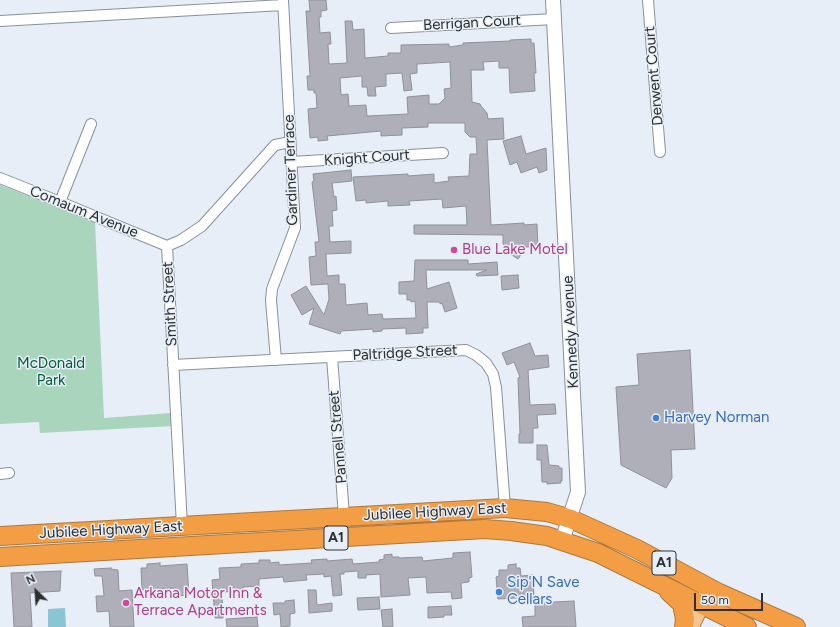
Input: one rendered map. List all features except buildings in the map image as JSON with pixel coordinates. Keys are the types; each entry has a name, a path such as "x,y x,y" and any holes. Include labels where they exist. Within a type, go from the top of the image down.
{"highway":[{"name":"Jubilee Highway East","path":"0,536 505,508 547,512 570,518 638,549 714,591 796,627"},
{"path":"268,521 269,541"},
{"name":"Jubilee Highway East","path":"0,557 485,529 531,533 547,536 598,553 747,627"},
{"path":"112,530 114,550"},
{"path":"662,585 682,604 685,619 684,627"}],"main road":[{"path":"691,627 706,607 714,591"},
{"path":"702,627 706,607"}],"street":[{"name":"Kennedy Avenue","path":"553,0 578,492 562,541"},
{"name":"Derwent Court","path":"648,0 660,152"},
{"path":"0,21 283,2"},
{"name":"Gardiner Terrace","path":"276,360 271,300 272,289 295,228 283,2"},
{"name":"Berrigan Court","path":"391,28 554,19"},
{"path":"60,202 91,124"},
{"name":"Smith Street","path":"182,526 167,246 181,240 202,226 275,146 290,142"},
{"name":"Knight Court","path":"291,162 443,153"},
{"name":"Comaum Avenue","path":"0,178 167,246"},
{"name":"Paltridge Street","path":"173,365 466,350 476,355 486,363 493,374 496,387 505,508"},
{"name":"Pannell Street","path":"332,357 344,516"}],"green space":[{"name":"McDonald Park","path":"0,185 95,222 104,418 171,413 173,426 40,433 39,422 0,424"}],"water":[{"path":"65,608 66,627 48,627 48,609"}],"place":[{"name":"Blue Lake Motel","path":"454,250"},
{"name":"Harvey Norman","path":"656,418"},
{"name":"Sip'N Save Cellars","path":"499,592"},
{"name":"Arkana Motor Inn & Terrace Apartments","path":"126,603"}]}
